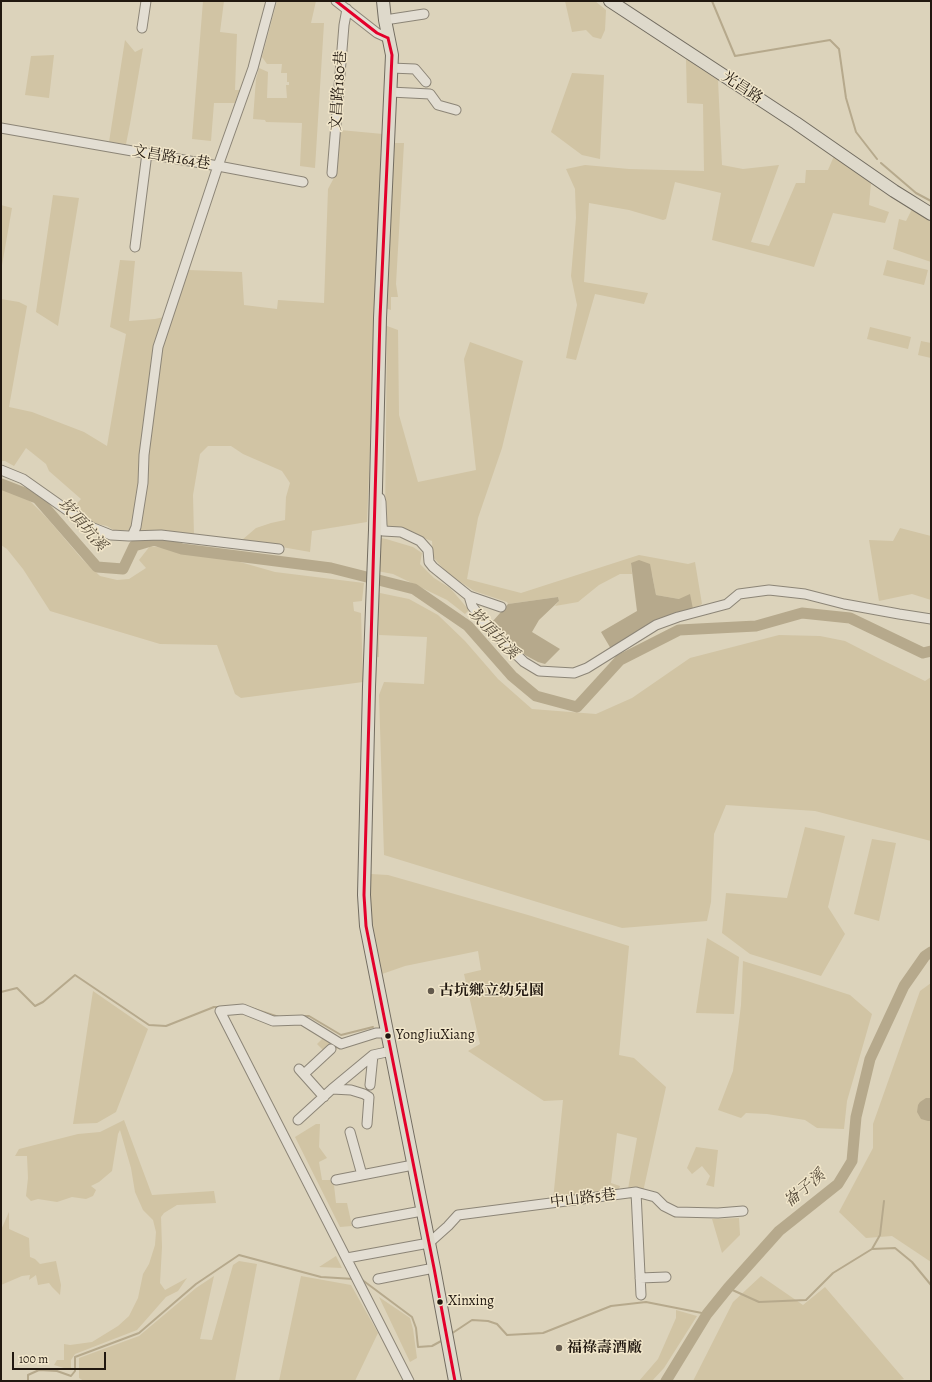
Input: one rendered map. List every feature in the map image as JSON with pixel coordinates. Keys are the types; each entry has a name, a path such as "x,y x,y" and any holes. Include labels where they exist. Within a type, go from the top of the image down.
{"main road":[{"path":"383,1 392,55 387,136 380,318 364,895 366,926 455,1381"},
{"name":"光昌路","path":"610,1 796,123 894,191 931,214"}],"street":[{"path":"142,28 146,1"},
{"name":"文昌路164巷","path":"1,128 218,166 253,68 271,1"},
{"path":"336,1 377,33 388,38"},
{"name":"文昌路180巷","path":"332,173 344,25 347,9"},
{"path":"385,20 424,14"},
{"path":"391,68 415,69 426,82"},
{"path":"390,92 430,94 438,104 456,110"},
{"path":"135,247 147,153"},
{"path":"132,536 136,527 143,484 144,455 158,347 218,166 303,182"},
{"path":"1,470 23,479 91,527 111,536 161,535 279,549"},
{"path":"376,490 382,502 383,532 401,532 420,541 428,550 429,562 433,567 469,596 501,607"},
{"path":"469,596 472,606 488,627 524,662 539,671 574,673 587,668 656,625 678,617 727,604 739,594 769,590 806,594 875,610 931,618"},
{"path":"387,1033 376,1033 341,1044 302,1020 273,1021 243,1009 220,1011 410,1381"},
{"path":"324,1097 301,1072 331,1049"},
{"path":"298,1120 373,1055 391,1051"},
{"path":"370,1085 373,1055"},
{"path":"332,1089 351,1090 364,1094 368,1097 367,1124"},
{"path":"350,1132 362,1174"},
{"path":"336,1180 413,1165"},
{"path":"636,1192 641,1296"},
{"name":"中山路5巷","path":"429,1243 458,1215 636,1192 655,1197 664,1206 676,1212 718,1213 743,1211"},
{"path":"357,1223 422,1211"},
{"path":"347,1258 429,1243"},
{"path":"378,1279 434,1268"},
{"path":"640,1278 666,1278"}],"shaded area":[{"path":"203,1 224,1 220,32 237,34 235,90 240,90 235,103 214,103 211,141 192,139"},
{"path":"277,1 316,1 311,23 324,23 315,168 300,166 302,123 266,122 265,120 253,119 256,79 259,68 268,72 267,98 287,98 286,85 289,85 289,82 287,82 287,73 281,73 282,64 267,64 262,57"},
{"path":"565,1 595,1 606,10 605,30 601,39 593,37 586,30 572,32"},
{"path":"125,40 135,52 143,48 126,144 109,142"},
{"path":"54,55 49,98 25,95 31,56"},
{"path":"686,59 718,80 722,165 743,169 779,165 751,242 769,246 796,183 805,183 806,170 828,170 834,156 871,183 869,205 889,212 885,223 833,213 814,267 712,240 721,193 675,182 666,219 663,220 629,210 589,203 584,282 648,293 644,304 595,294 576,360 566,358 577,305 571,276 576,218 575,189 566,169 585,165 629,169 704,171 703,104 687,103"},
{"path":"572,73 604,75 600,159 582,155 551,132"},
{"path":"340,130 383,134 367,522 312,531 310,552 242,540 256,528 285,520 286,497 290,483 282,471 243,454 231,446 208,446 200,454 193,495 194,536 145,533 126,530 115,531 107,526 93,523 73,508 81,499 49,471 46,464 26,448 14,466 5,461 1,461 1,299 19,302 27,306 9,407 32,412 84,432 107,446 126,334 110,327 120,260 135,261 129,321 155,319 173,315 188,270 242,272 244,305 277,309 278,300 324,303 328,189 337,172"},
{"path":"394,143 404,143 396,284 398,297 391,297 391,310 382,307"},
{"path":"53,195 79,198 58,326 36,312"},
{"path":"1,205 12,208 1,271"},
{"path":"912,209 931,222 931,262 893,249 899,219 906,221"},
{"path":"887,260 928,270 924,285 883,275"},
{"path":"387,326 398,330 399,415 418,482 476,470 464,359 470,342 523,361 502,448 478,518 467,579 521,593 639,555 688,564 695,562 702,604 693,609 679,599 656,595 652,574 631,563 632,574 620,574 599,585 578,602 555,606 559,601 558,597 508,604 507,602 474,591 447,573 433,557 432,541 385,525"},
{"path":"870,327 911,337 908,349 867,339"},
{"path":"921,341 931,343 931,358 918,355"},
{"path":"1,488 30,501 47,518 82,559 100,576 117,580 129,579 146,568 139,560 150,546 219,556 275,572 364,583 362,601 353,602 354,611 361,613 363,682 241,698 235,694 217,645 160,644 50,611 23,569 7,549 1,545"},
{"path":"900,528 931,536 931,600 912,594 879,601 869,540 893,541"},
{"path":"376,537 413,547 422,553 420,564 434,578 450,588 469,610 465,614 447,600 393,574 377,571"},
{"path":"639,560 650,564 656,595 679,599 690,594 693,609 611,649 601,632 637,611 631,563"},
{"path":"380,593 409,599 438,615 465,641 498,679 532,709 596,714 632,698 690,658 779,635 820,636 845,641 925,681 931,677 931,841 815,811 726,805 714,834 711,902 707,921 622,928 384,855 379,695 384,682 424,684 427,637 379,635 379,657 373,658 375,608"},
{"path":"558,597 559,601 539,620 532,632 560,649 545,664 525,655 493,621 508,604"},
{"path":"805,827 845,836 828,907 845,934 821,976 750,954 722,933 726,893 787,898"},
{"path":"872,839 896,843 879,921 854,914"},
{"path":"371,874 388,875 629,946 619,1055 634,1058 666,1087 643,1192 628,1189 637,1138 617,1133 611,1183 620,1186 618,1191 553,1200 563,1100 544,1101 468,1051 480,1044 464,974 481,970 478,951 405,966 382,974 371,925"},
{"path":"707,938 739,957 734,1014 696,1013"},
{"path":"743,961 850,995 872,1014 847,1101 844,1129 817,1128 805,1120 767,1114 746,1113 741,1118 718,1110 733,1071 741,1005"},
{"path":"931,983 931,1262 892,1236 866,1238 839,1212 873,1148 873,1124 920,991"},
{"path":"93,991 148,1029 116,1112 97,1123 73,1124"},
{"path":"324,1037 340,1046 337,1049 329,1045 324,1051 317,1044"},
{"path":"926,1098 931,1098 931,1121 921,1119 917,1112 918,1105"},
{"path":"124,1120 152,1195 214,1191 216,1203 177,1205 164,1213 161,1217 162,1247 160,1283 165,1290 187,1278 178,1291 166,1297 137,1330 75,1354 71,1360 71,1368 64,1368 54,1365 57,1360 64,1360 64,1344 70,1345 92,1342 118,1326 129,1316 138,1298 143,1274 149,1264 155,1245 156,1232 153,1220 143,1210 135,1192 131,1168 120,1130 112,1171 99,1182 91,1186 96,1190 93,1196 86,1199 72,1197 57,1202 38,1199 31,1201 26,1196 28,1178 27,1156 15,1156 19,1149 78,1134 100,1132"},
{"path":"316,1124 320,1124 319,1147 327,1158 319,1162 322,1180 330,1180 334,1185 336,1203 347,1203 352,1226 340,1227 295,1137"},
{"path":"696,1147 718,1150 714,1187 706,1185 710,1176 702,1166 692,1174 687,1168"},
{"path":"9,1212 9,1229 29,1238 30,1257 35,1259 40,1264 56,1261 61,1285 60,1295 49,1283 38,1285 36,1275 29,1280 30,1275 22,1276 1,1285 1,1230"},
{"path":"739,1218 740,1235 722,1253 712,1219"},
{"path":"336,1256 342,1268 319,1267"},
{"path":"239,1261 257,1264 235,1381 84,1381 79,1378 79,1358 139,1336 196,1288 214,1276 200,1339 212,1340 233,1265"},
{"path":"301,1276 351,1285 378,1333 355,1381 279,1381"},
{"path":"761,1276 803,1305 825,1287 904,1379 896,1381 693,1381 733,1302"},
{"path":"379,1297 410,1318 417,1358 410,1362"},
{"path":"676,1310 697,1316 664,1368 652,1381 639,1381 658,1359 676,1318"}],"waterway":[{"path":"712,1 735,56 830,40 839,49 846,98 856,132 877,159"},
{"path":"881,163 916,193 931,201"},
{"name":"崁頂坑溪","path":"1,484 37,498 97,567 123,569 134,546 154,540 182,549 331,568 414,589 468,626 512,676 536,696 577,707 620,660 679,630 756,626 802,613 850,618 923,653 931,651"},
{"name":"崙子溪","path":"666,1381 707,1314 728,1288 779,1231 838,1184 852,1161 856,1117 870,1059 904,986 925,956 931,952"},
{"path":"1,992 17,988 35,1006 43,1002 75,975 149,1025 166,1026 214,1007 221,1007"},
{"path":"251,1008 279,1017"},
{"path":"302,1016 309,1016 341,1035 373,1027"},
{"path":"872,1249 880,1235 884,1201"},
{"path":"728,1288 759,1302 806,1300 833,1273 872,1249 895,1248 912,1262 931,1285"},
{"path":"28,1381 28,1375 39,1370 57,1371 71,1376 75,1371 75,1357 139,1333 196,1284 239,1255 321,1277 354,1279"},
{"path":"361,1279 412,1317 416,1328 418,1347 432,1346 443,1340"},
{"path":"451,1334 472,1320 488,1321 497,1324 507,1335 543,1333 611,1306 646,1302 707,1314"}],"transit line":[{"path":"336,1 377,33 388,38"},
{"path":"388,38 392,55 380,318 364,895 366,926 455,1381"}],"place":[{"name":"古坑鄉立幼兒園","path":"431,991"},
{"name":"YongJiuXiang","path":"388,1036"},
{"name":"Xinxing","path":"440,1302"},
{"name":"福祿壽酒廠","path":"559,1348"}]}
